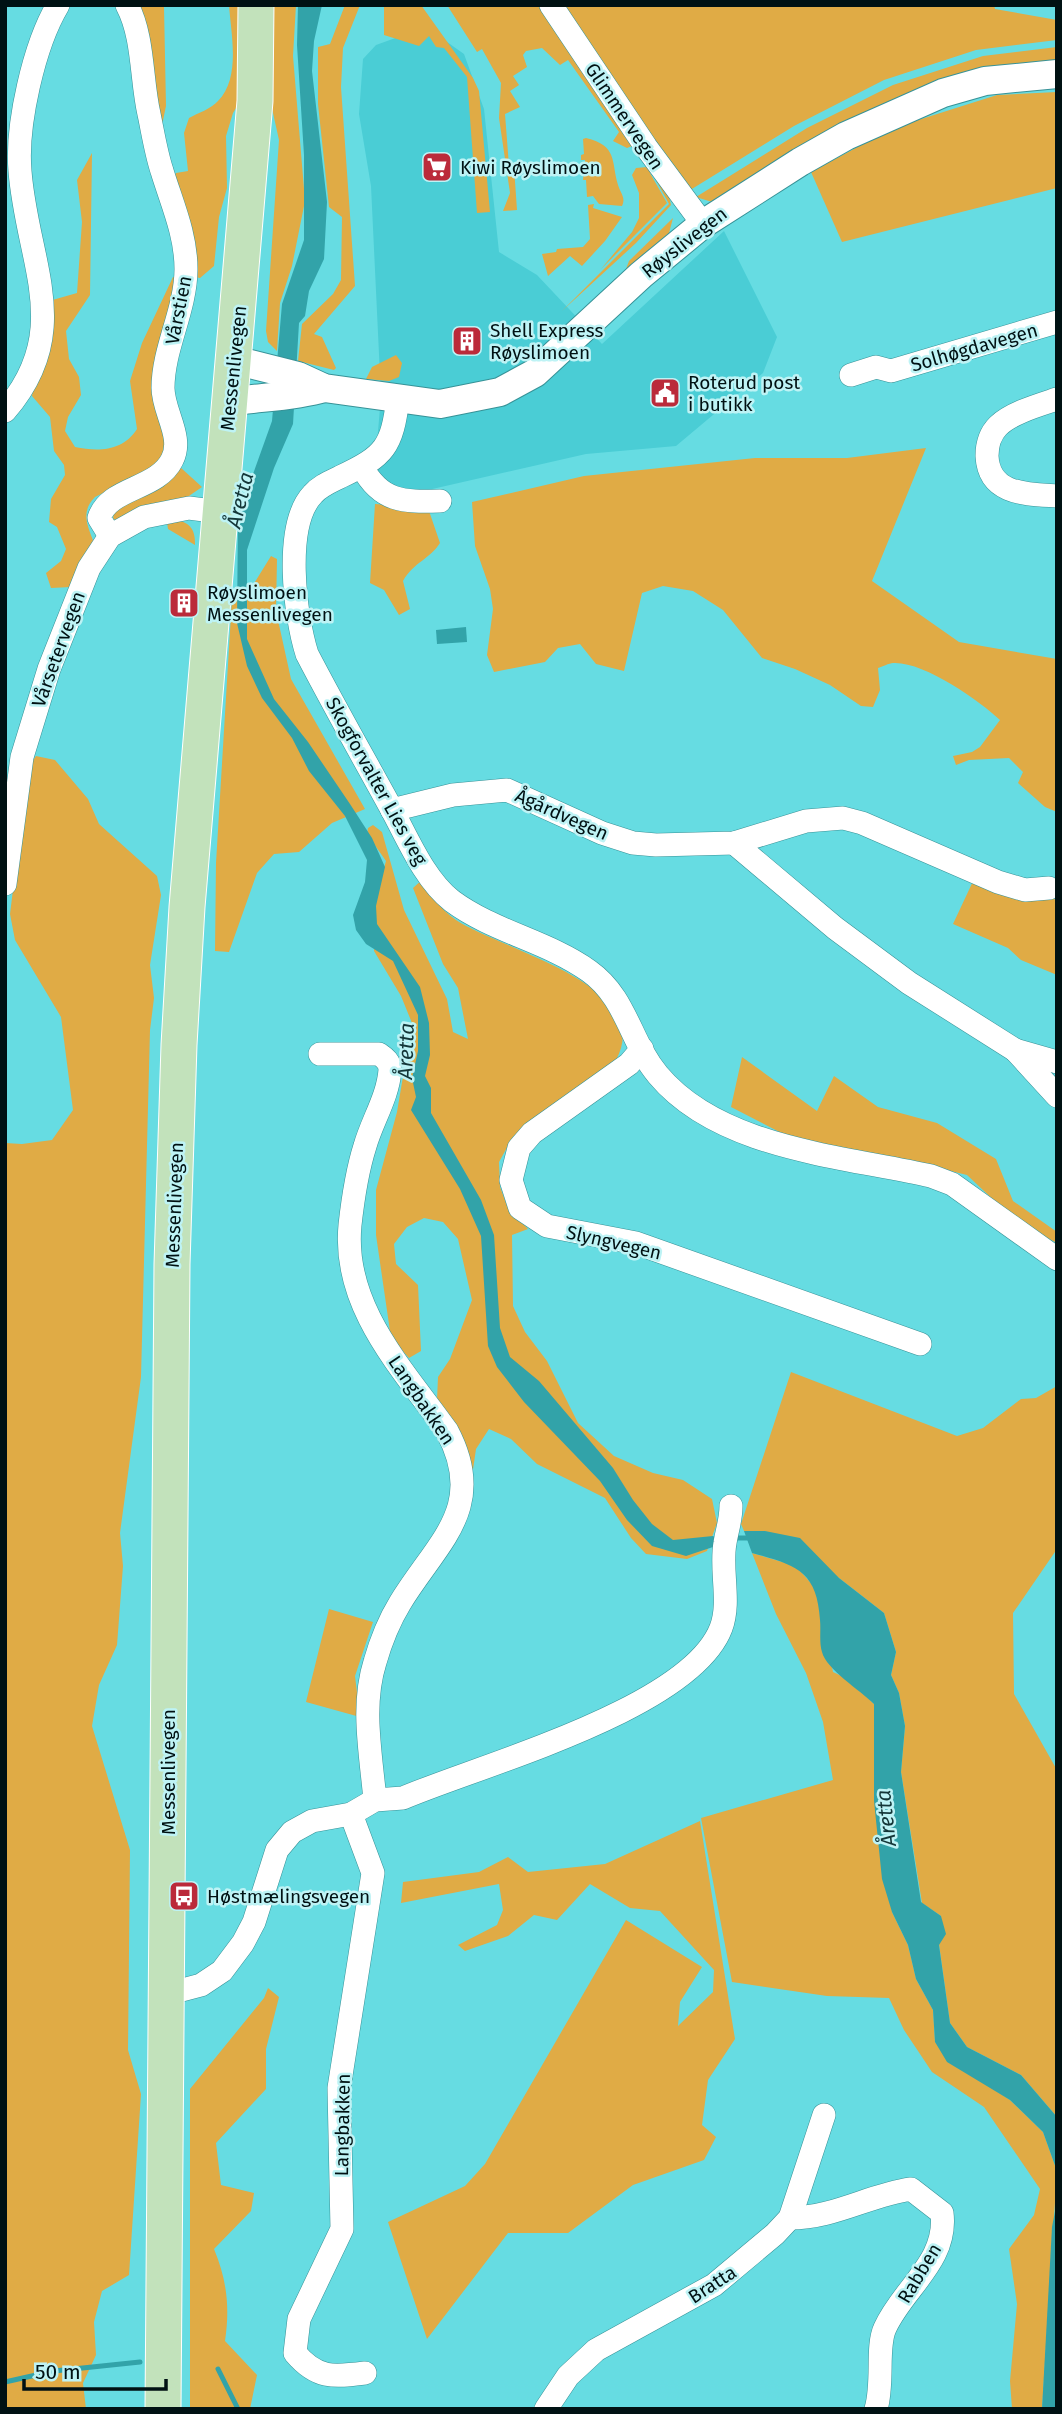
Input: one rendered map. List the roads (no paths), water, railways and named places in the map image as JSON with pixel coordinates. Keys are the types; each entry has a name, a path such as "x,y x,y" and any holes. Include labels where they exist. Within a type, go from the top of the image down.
{"main road":[{"name":"Messenlivegen","path":"163,2409 172,1278 178,1058 187,907 255,101 256,5"}],"street":[{"path":"5,411 32,373 42,346 41,290 20,173 19,143 44,37 58,5"},
{"name":"Vårstien","path":"110,536 99,518 101,512 109,502 159,475 171,462 175,451 175,438 163,390 164,371 184,296 186,270 185,245 159,159 144,88 136,32 127,5"},
{"name":"Glimmervegen","path":"551,5 646,147 703,224"},
{"name":"Røyslivegen","path":"234,360 298,376 324,388 440,404 499,392 535,373 641,275 703,224 800,162 903,109 985,81 1057,74"},
{"name":"Solhøgdavegen","path":"851,375 876,367 891,371 1057,322"},
{"name":"Røyslivegen","path":"229,402 295,396 324,388"},
{"name":"Skogforvalter Lies veg","path":"398,398 392,435 384,451 362,467 321,487 301,508 297,537 296,597 299,627 307,654 421,862 449,898 477,918 589,971 612,990 626,1012 642,1049 673,1092 699,1112 785,1147 907,1171 952,1184 1057,1259"},
{"path":"1057,399 999,424 989,438 987,454 989,469 999,485 1020,494 1057,496"},
{"path":"362,467 372,486 402,502 440,502"},
{"name":"Vårsetervegen","path":"5,884 14,802 38,701 80,586 110,536 144,517 167,510 189,508 220,512"},
{"name":"Ågårdvegen","path":"392,810 453,795 507,790 602,833 633,843 734,843 806,821 843,818 862,823 998,882 1025,890 1049,888"},
{"path":"734,843 835,928 909,984 1015,1050 1057,1096"},
{"name":"Slyngvegen","path":"642,1049 629,1064 532,1133 519,1148 511,1180 520,1208 547,1226 636,1243 920,1343"},
{"path":"1015,1050 1057,1062"},
{"name":"Langbakken","path":"320,1054 379,1054 387,1059 390,1068 383,1099 365,1145 352,1201 349,1232 353,1279 367,1315 447,1432 456,1448 462,1472 463,1495 454,1525 401,1602 384,1634 374,1664 369,1687 368,1721 376,1800"},
{"path":"167,1994 201,1985 222,1971 243,1943 254,1922 276,1850 292,1832 312,1821 351,1814 376,1800 403,1798 591,1727 677,1680 711,1645 722,1627 725,1543 731,1506"},
{"name":"Langbakken","path":"351,1814 373,1873 339,2088 342,2229 299,2319 295,2353 308,2368 323,2375 365,2373"},
{"name":"Bratta","path":"546,2409 568,2376 596,2350 713,2285 743,2263 790,2218 824,2115"},
{"name":"Rabben","path":"790,2218 810,2218 842,2211 911,2189 942,2213 944,2228 937,2252 884,2329 880,2345 880,2396 876,2409"}],"water":[{"path":"298,5 322,5 314,41 312,71 327,202 324,259 309,291 305,316 299,323 293,424 274,468 247,550 247,639 274,699 308,742 350,804 372,838 385,867 376,906 377,924 420,987 429,1023 430,1055 425,1076 431,1088 431,1113 481,1200 494,1235 500,1328 510,1357 539,1381 613,1468 652,1524 673,1540 713,1536 718,1539 719,1545 686,1556 652,1546 627,1520 600,1481 524,1402 497,1367 488,1346 481,1236 460,1189 411,1110 416,1097 412,1078 418,1051 418,1015 393,961 366,944 356,930 353,915 365,882 367,860 345,816 309,771 292,738 262,698 247,666 237,623 238,516 272,421 282,304 304,240 304,155 297,45"},
{"path":"466,627 467,642 437,644 436,630"},
{"path":"744,1531 765,1531 800,1538 839,1578 884,1613 896,1652 891,1675 899,1693 905,1726 901,1772 921,1902 941,1916 946,1934 939,1945 950,2023 967,2047 1021,2075 1057,2117 1057,2171 1043,2132 1010,2100 947,2062 935,2042 933,2010 916,1979 908,1945 892,1912 882,1879 874,1801 874,1704 825,1659 821,1645 818,1603 809,1580 792,1566 752,1553"},
{"path":"1057,2201 1057,2409 1042,2409 1052,2227"}],"waterway":[{"name":"Åretta","path":"738,1538 753,1538"},
{"path":"5,2382 54,2371 140,2362"},
{"path":"218,2369 238,2409"}],"place":[{"name":"Kiwi Røyslimoen","path":"437,167"},
{"name":"Shell Express Røyslimoen","path":"467,341"},
{"name":"Roterud post i butikk","path":"665,393"},
{"name":"Røyslimoen Messenlivegen","path":"184,603"},
{"name":"Høstmælingsvegen","path":"184,1896"}]}
